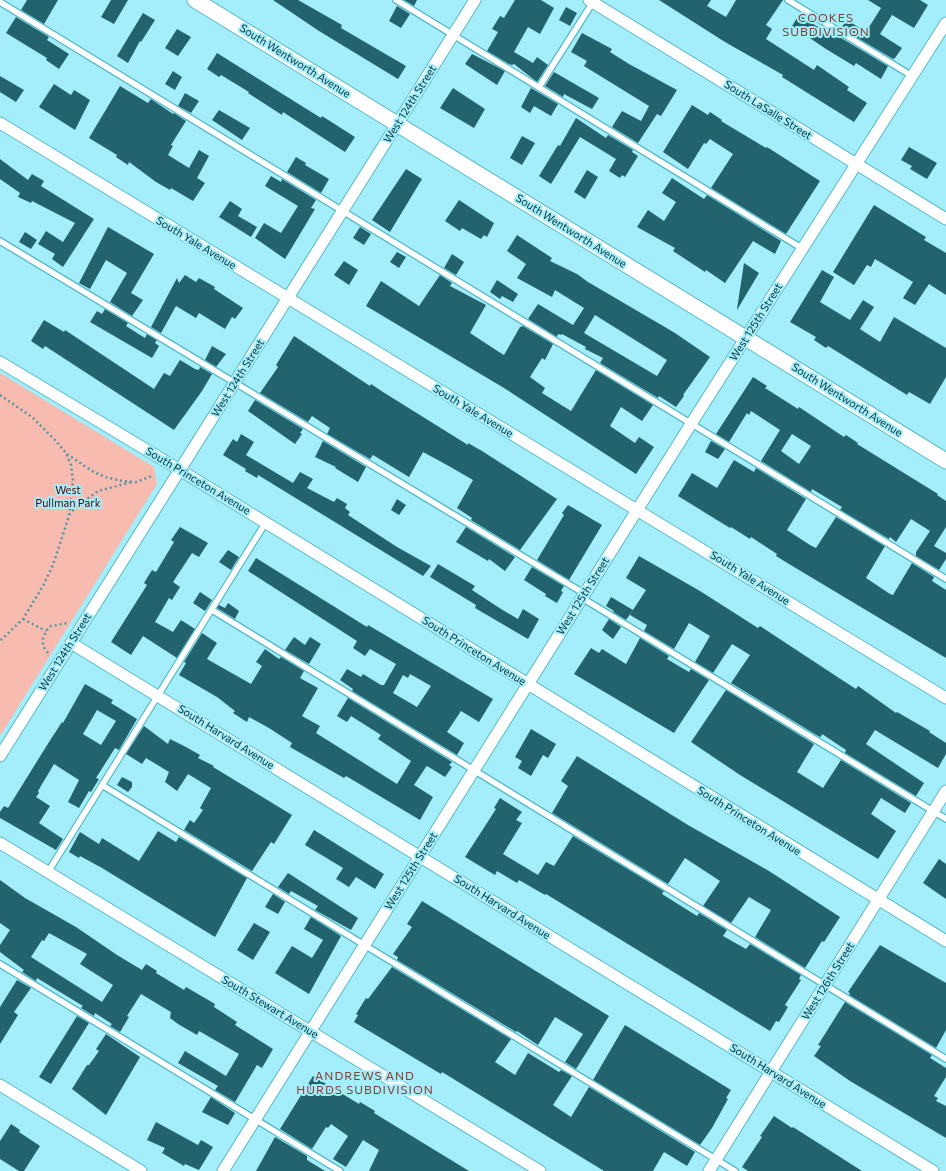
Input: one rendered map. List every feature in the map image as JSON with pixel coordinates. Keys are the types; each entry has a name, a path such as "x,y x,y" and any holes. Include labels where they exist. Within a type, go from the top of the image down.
{"street":[{"name":"South Wentworth Avenue","path":"195,0 946,461"},
{"name":"West 124th Street","path":"0,756 475,0"},
{"name":"South LaSalle Street","path":"592,1 946,219"},
{"name":"West 125th Street","path":"223,1171 528,684 946,23"},
{"name":"South Yale Avenue","path":"0,123 287,299 638,510 946,698"},
{"name":"South Princeton Avenue","path":"0,362 266,522 946,942"},
{"name":"South Harvard Avenue","path":"71,643 933,1171"},
{"name":"West 126th Street","path":"709,1171 946,791"},
{"name":"South Stewart Avenue","path":"0,843 540,1171"},
{"path":"0,1085 141,1171"}],"lane":[{"path":"396,0 803,249"},
{"path":"788,0 912,76"},
{"path":"539,87 592,1"},
{"path":"0,2 946,579"},
{"path":"0,241 584,596 946,819"},
{"path":"48,872 266,522"},
{"path":"212,610 946,1059"},
{"path":"102,785 735,1171"},
{"path":"0,964 340,1171"}],"path":[{"path":"0,395 32,417 66,453 86,468 122,481 136,482"},
{"path":"0,641 23,619 43,586 53,565 69,516 73,480 71,465 66,453"},
{"path":"69,516 77,506 98,492 136,482 152,476"},
{"path":"23,619 46,631"},
{"path":"48,653 43,646 43,639 46,631 51,626 68,623"}],"green space":[{"name":"West Pullman Park","path":"0,373 154,467 157,484 0,736"}],"building":[{"path":"27,0 58,0 44,24 21,10"},
{"path":"111,0 128,0 114,24 101,17"},
{"path":"273,0 298,0 342,25 341,28 406,66 398,79 319,31"},
{"path":"404,0 417,0 414,6"},
{"path":"515,0 541,0 554,8 540,34 528,27 514,52 533,63 537,57 548,65 537,82 514,64 509,64 487,51 498,32 492,29 500,16 504,18"},
{"path":"659,0 711,0 707,6 726,17 736,0 783,0 766,25 772,29 766,39 814,70 817,65 849,87 847,90 867,103 854,122 782,77 783,75 725,42"},
{"path":"868,0 920,0 928,5 914,28 892,15 880,34 902,48 893,59 841,28 847,20 866,32 881,8"},
{"path":"397,6 410,14 401,28 389,21"},
{"path":"566,7 577,13 570,26 559,20"},
{"path":"143,13 155,20 141,42 140,41 128,63 117,56"},
{"path":"799,15 834,37 836,35 888,66 881,79 856,63 854,66 792,26"},
{"path":"16,17 49,37 47,40 69,54 59,69 46,60 47,58 6,33"},
{"path":"177,29 191,37 178,56 165,48"},
{"path":"582,33 612,49 610,52 629,64 677,90 661,116 657,114 638,143 612,127 622,111 641,121 649,106 584,66 587,61 571,52"},
{"path":"217,53 321,118 322,116 355,137 345,152 283,112 282,115 248,93 249,92 221,75 219,77 207,69"},
{"path":"472,54 505,71 497,85 465,64"},
{"path":"173,71 182,77 175,90 165,84"},
{"path":"554,72 599,98 592,109 564,94 563,97 545,86"},
{"path":"0,76 24,90 16,102 0,92"},
{"path":"54,84 71,95 74,90 90,100 75,130 39,107"},
{"path":"120,86 148,103 151,99 186,121 171,145 173,146 168,155 189,168 199,150 209,156 197,178 205,183 193,201 171,188 170,190 156,182 129,162 128,165 116,157 117,155 89,138"},
{"path":"453,88 485,109 474,128 440,108"},
{"path":"531,88 558,104 551,116 534,106 530,113 521,107"},
{"path":"185,93 199,101 191,113 178,106"},
{"path":"692,105 708,115 710,112 722,120 721,121 766,148 767,147 820,181 786,234 711,188 733,154 710,139 706,144 704,143 688,169 663,152"},
{"path":"219,110 250,128 242,140 212,120"},
{"path":"576,118 606,138 608,135 633,150 632,152 638,156 625,177 622,175 620,178 609,171 616,159 580,137 551,184 539,176 558,145 560,146"},
{"path":"522,136 535,143 522,165 510,158"},
{"path":"909,147 937,163 927,179 910,169 912,166 901,160"},
{"path":"296,157 306,163 305,165 329,179 321,193 287,172"},
{"path":"0,159 28,180 32,174 44,181 41,186 94,219 63,267 52,259 55,254 38,244 46,231 63,242 75,223 32,201 31,203 18,197 20,193 0,179"},
{"path":"406,169 422,179 390,232 372,220"},
{"path":"587,170 598,177 585,199 574,192"},
{"path":"271,176 281,182 282,179 316,200 311,208 315,209 285,259 255,238 264,223 281,233 298,206 265,186"},
{"path":"672,178 704,199 707,195 781,241 775,254 753,241 725,283 673,251 675,248 637,227 648,210 664,221 676,202 662,193"},
{"path":"459,200 494,223 487,237 484,235 481,239 462,228 460,231 445,221"},
{"path":"230,201 242,209 238,216 257,227 251,237 219,217"},
{"path":"874,205 926,237 924,240 946,253 946,295 929,284 915,305 903,298 913,282 875,259 871,267 867,265 854,285 833,272"},
{"path":"108,227 154,254 131,293 143,300 132,316 110,302 127,273 106,260 90,289 79,283"},
{"path":"360,227 371,234 364,245 353,238"},
{"path":"25,232 37,240 31,249 19,242"},
{"path":"517,235 552,258 550,261 577,274 675,333 710,357 676,407 659,396 658,398 600,363 603,358 585,349 586,347 562,334 558,334 557,337 528,319 538,304 573,325 584,308 555,290 552,297 517,278 526,264 507,251","holes":["595,315 667,360 657,376 584,333"]},
{"path":"397,252 406,257 399,268 390,262"},
{"path":"452,254 464,262 456,275 444,268"},
{"path":"344,261 358,270 349,285 334,275"},
{"path":"744,263 759,273 737,310 737,309"},
{"path":"822,270 834,277 820,302 850,320 863,300 874,307 860,329 880,342 894,317 946,348 946,377 930,404 909,392 907,395 828,346 826,348 814,340 816,337 790,322"},
{"path":"185,275 196,282 199,278 215,287 214,289 243,308 235,319 232,317 225,329 199,313 196,318 176,306 161,333 151,327 177,278 179,283"},
{"path":"440,275 452,283 450,286 486,305 470,333 499,352 504,355 520,327 523,326 553,344 545,360 542,358 530,377 545,388 542,393 571,411 596,370 653,405 642,421 621,407 610,426 635,443 639,437 654,447 636,474 504,388 366,306 381,281 419,306"},
{"path":"497,280 518,294 513,302 502,296 500,299 490,292"},
{"path":"105,309 128,323 126,326 145,338 147,334 157,340 155,343 159,346 152,358 90,322 97,311 102,314"},
{"path":"44,320 64,332 65,330 154,389 164,373 170,376 180,360 195,369 199,370 200,367 212,374 202,391 174,430 45,346 43,349 31,341"},
{"path":"294,336 370,386 371,384 468,445 468,443 482,451 557,499 520,550 471,520 472,518 457,508 473,480 423,452 409,477 373,455 370,459 327,434 330,428 312,416 308,422 260,393 278,367 276,365"},
{"path":"212,346 226,354 216,367 205,360"},
{"path":"753,377 767,386 765,388 798,409 799,407 844,437 846,435 858,443 857,444 938,494 937,495 946,501 946,527 934,546 946,553 946,559 939,570 916,556 916,552 930,531 911,519 896,542 890,537 889,539 840,510 842,507 812,489 811,492 761,461 780,430 751,411 749,415 747,413 729,442 716,434","holes":["792,434 811,446 799,464 781,451"]},
{"path":"255,400 303,429 300,433 302,434 295,444 248,411"},
{"path":"241,434 254,442 246,455 293,483 300,472 313,479 307,488 334,502 337,498 347,504 345,508 350,512 348,515 397,547 431,566 423,576 258,475 257,478 245,471 246,469 223,455 233,439 237,442"},
{"path":"323,441 366,467 358,482 335,468 336,467 315,457"},
{"path":"711,441 725,449 718,459 705,452"},
{"path":"734,460 754,472 756,468 806,499 787,530 810,545 816,548 836,517 885,546 866,578 890,594 893,595 912,563 934,577 932,581 946,590 946,658 776,556 777,554 751,537 750,539 731,527 730,528 678,496 692,473 717,488"},
{"path":"397,499 406,505 399,515 391,510"},
{"path":"568,505 602,525 569,580 537,560 564,515 562,513"},
{"path":"180,527 208,543 199,557 192,553 173,582 180,587 172,600 169,598 155,622 173,632 181,620 195,629 177,658 143,636 131,655 111,642 147,585 144,583 152,570 156,572 174,542 171,540"},
{"path":"466,527 515,557 505,571 489,559 488,561 456,542"},
{"path":"228,550 239,557 231,570 219,562"},
{"path":"639,556 700,591 758,628 760,626 856,689 858,686 896,713 897,712 930,731 929,732 946,743 946,754 938,768 875,730 866,744 924,783 916,796 845,753 846,750 822,734 821,737 818,736 731,683 750,655 732,644 713,673 695,662 710,636 689,623 674,649 644,631 647,625 630,615 646,590 626,578"},
{"path":"256,558 367,627 368,625 493,699 479,722 461,711 447,732 464,743 457,755 352,691 353,689 340,680 347,669 361,677 363,674 381,685 384,685 396,664 370,649 365,656 353,648 357,641 248,571","holes":["410,674 431,686 417,707 393,693 403,675 408,678"]},
{"path":"438,564 475,586 472,590 518,619 523,609 539,619 528,639 475,608 476,605 430,577"},
{"path":"532,567 564,586 561,591 563,592 557,603 524,580"},
{"path":"200,592 212,600 205,611 193,603"},
{"path":"611,597 633,610 626,620 606,606"},
{"path":"228,603 239,611 235,619 217,608 219,605 225,608"},
{"path":"609,619 621,627 613,639 602,630"},
{"path":"202,633 217,643 207,659 251,684 262,666 256,662 265,649 279,659 281,657 304,671 300,678 318,688 302,716 320,726 316,733 397,784 411,761 378,739 381,735 351,716 347,722 337,716 348,698 452,762 449,765 452,767 445,777 427,766 414,785 433,797 420,820 346,776 344,778 290,747 292,743 269,728 249,717 247,722 233,713 235,711 217,697 179,675 186,663 184,662"},
{"path":"294,637 305,645 310,637 321,644 309,664 285,650"},
{"path":"640,638 669,656 667,659 689,672 691,669 709,680 674,733 574,674 591,648 599,653 602,649 626,664"},
{"path":"85,684 113,700 111,703 137,719 119,750 115,748 96,778 99,779 91,792 89,791 79,808 68,802 79,780 54,764 36,797 50,806 39,823 63,839 56,850 0,818 0,812 4,806 8,808 49,742 62,722 63,723","holes":["97,710 116,721 101,745 83,734"]},
{"path":"726,690 814,744 797,772 823,788 841,760 911,803 905,813 881,798 871,814 896,831 878,859 740,775 691,742"},
{"path":"144,726 168,744 170,739 200,755 198,758 214,766 213,767 292,815 274,844 271,842 252,871 184,830 190,820 194,823 203,810 200,808 211,788 188,774 177,791 165,782 169,772 146,758 142,764 126,754"},
{"path":"531,729 556,744 548,758 543,755 531,776 518,768 522,761 515,757"},
{"path":"577,756 688,825 769,871 840,917 824,942 822,941 805,968 755,937 771,910 749,897 731,923 703,906 720,881 685,858 668,884 552,813 568,786 561,781"},
{"path":"122,777 132,782 132,787 128,792 117,785"},
{"path":"500,798 522,812 516,820 522,823 503,854 538,875 546,862 554,866 573,836 664,891 662,894 697,916 699,913 727,930 723,936 746,949 750,944 801,975 799,979 801,980 785,1005 788,1007 779,1022 776,1021 770,1031 546,894 545,895 519,880 517,883 497,871 495,875 465,857 496,809 494,808"},
{"path":"314,830 384,874 375,889 356,877 349,887 336,879 343,868 305,845"},
{"path":"158,831 176,842 179,837 247,878 215,937 102,868 69,852 80,832 99,844 102,838 139,861"},
{"path":"939,859 946,864 946,899 923,883"},
{"path":"288,873 358,918 351,930 315,910 318,906 291,891 289,894 278,887"},
{"path":"0,880 25,898 76,927 142,970 146,964 157,971 156,973 184,990 186,987 215,1004 214,1007 237,1022 235,1025 273,1049 262,1068 257,1065 235,1102 215,1090 218,1086 178,1063 185,1051 226,1076 239,1054 199,1031 197,1035 178,1024 170,1018 171,1012 141,994 127,1016 129,1017 120,1032 110,1026 112,1024 95,1013 94,1016 81,1008 83,1006 37,978 36,981 22,972 24,970 0,952 0,945 10,930 0,923","holes":["49,933 87,954 80,964 113,985 102,1002 31,957 42,940 44,941"]},
{"path":"273,894 285,902 278,914 265,907"},
{"path":"422,901 609,1016 576,1069 565,1062 583,1034 555,1017 538,1045 397,960 398,957 393,954 412,927 407,924"},
{"path":"311,917 341,936 309,994 275,973 292,946 312,958 323,940 304,929"},
{"path":"254,923 270,932 253,960 237,950"},
{"path":"880,945 946,983 946,1030 936,1048 849,995 850,993 848,992"},
{"path":"392,967 511,1039 495,1062 515,1075 528,1053 559,1072 561,1070 572,1076 553,1105 571,1117 589,1087 695,1152 687,1166 664,1152 653,1171 604,1171 442,1072 441,1074 354,1022 358,1015 356,1014 366,998 368,999"},
{"path":"17,980 31,988 14,1012 18,1015 0,1044 0,1007"},
{"path":"845,1002 932,1055 930,1058 946,1068 946,1077 934,1096 938,1098 936,1101 946,1106 946,1138 850,1081 814,1056 821,1046 818,1045"},
{"path":"77,1016 89,1023 51,1084 39,1077"},
{"path":"625,1025 731,1090 726,1098 728,1099 712,1128 700,1145 593,1080"},
{"path":"106,1034 140,1057 106,1115 72,1089 87,1065 89,1065 99,1051 96,1049"},
{"path":"313,1076 359,1104 360,1102 375,1111 374,1113 469,1171 369,1171 379,1150 363,1140 346,1167 333,1159 348,1136 331,1124 328,1128 326,1127 312,1149 280,1129"},
{"path":"211,1097 235,1113 228,1125 202,1112"},
{"path":"774,1116 862,1171 748,1171 742,1167 762,1137 760,1136"},
{"path":"156,1122 198,1145 201,1140 213,1147 199,1170 185,1164 184,1166 162,1153 165,1148 147,1140"},
{"path":"11,1124 20,1130 19,1132 40,1146 24,1171 19,1171 0,1159 0,1141"},
{"path":"275,1137 307,1156 307,1160 325,1171 256,1171"}],"district":[{"name":"COOKES SUBDIVISION","path":"826,25"},
{"name":"ANDREWS AND HURDS SUBDIVISION","path":"365,1083"}]}
